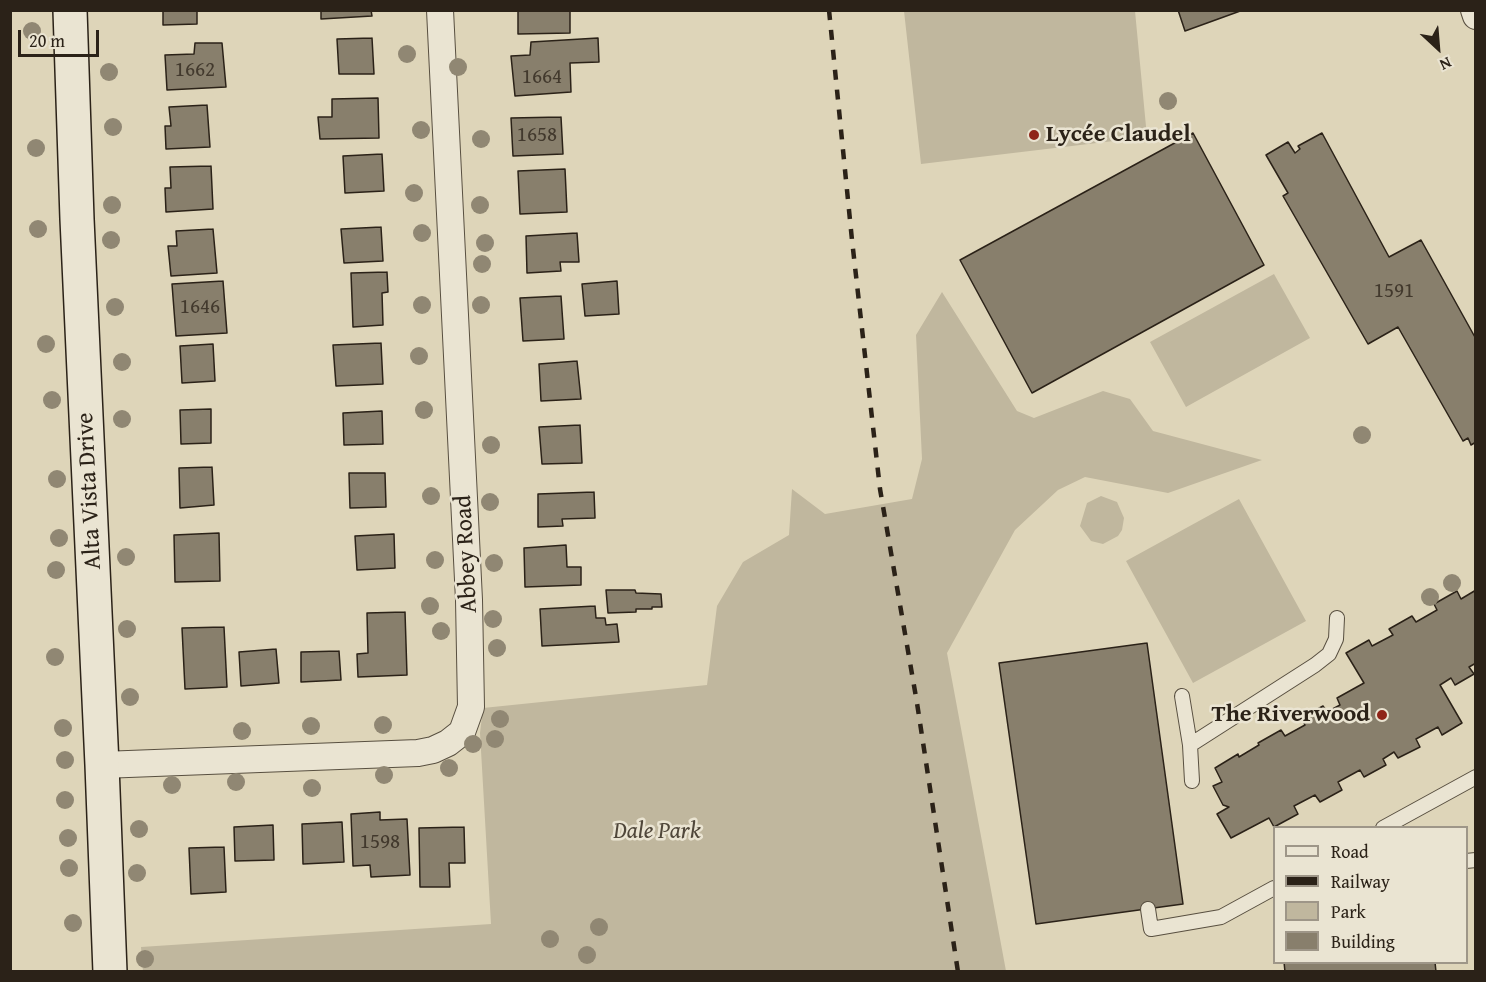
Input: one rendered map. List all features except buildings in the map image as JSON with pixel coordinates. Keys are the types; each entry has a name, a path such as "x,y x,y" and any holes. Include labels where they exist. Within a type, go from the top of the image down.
{"street":[{"name":"Alta Vista Drive","path":"70,10 110,972"},
{"name":"Abbey Road","path":"102,765 418,753 433,750 448,743 462,732 471,707 469,600 440,10"},
{"path":"1474,10 1476,16"}],"lane":[{"path":"1190,745 1329,654 1336,639 1337,618"},
{"path":"1182,696 1190,745 1192,781"},
{"path":"1387,826 1476,777"},
{"path":"1148,909 1151,929 1221,917 1273,889"}],"green space":[{"path":"904,11 1135,11 1147,137 921,164"},
{"path":"1274,274 1310,338 1186,407 1150,342"},
{"name":"Dale Park","path":"942,292 1017,411 1034,418 1103,391 1130,399 1153,431 1262,460 1168,493 1085,477 1058,490 1015,530 947,653 1006,971 143,972 141,947 491,924 480,733 483,708 707,685 717,606 743,562 789,535 792,489 825,514 912,499 922,459 916,335"},
{"path":"1101,496 1117,502 1124,518 1122,530 1118,536 1103,544 1091,541 1080,526 1087,503"},
{"path":"1239,499 1306,621 1193,683 1126,561"}],"railway":[{"path":"829,10 880,489 917,703 958,972"}],"place":[{"name":"Lycée Claudel","path":"1034,135"},
{"name":"The Riverwood","path":"1382,715"}]}
